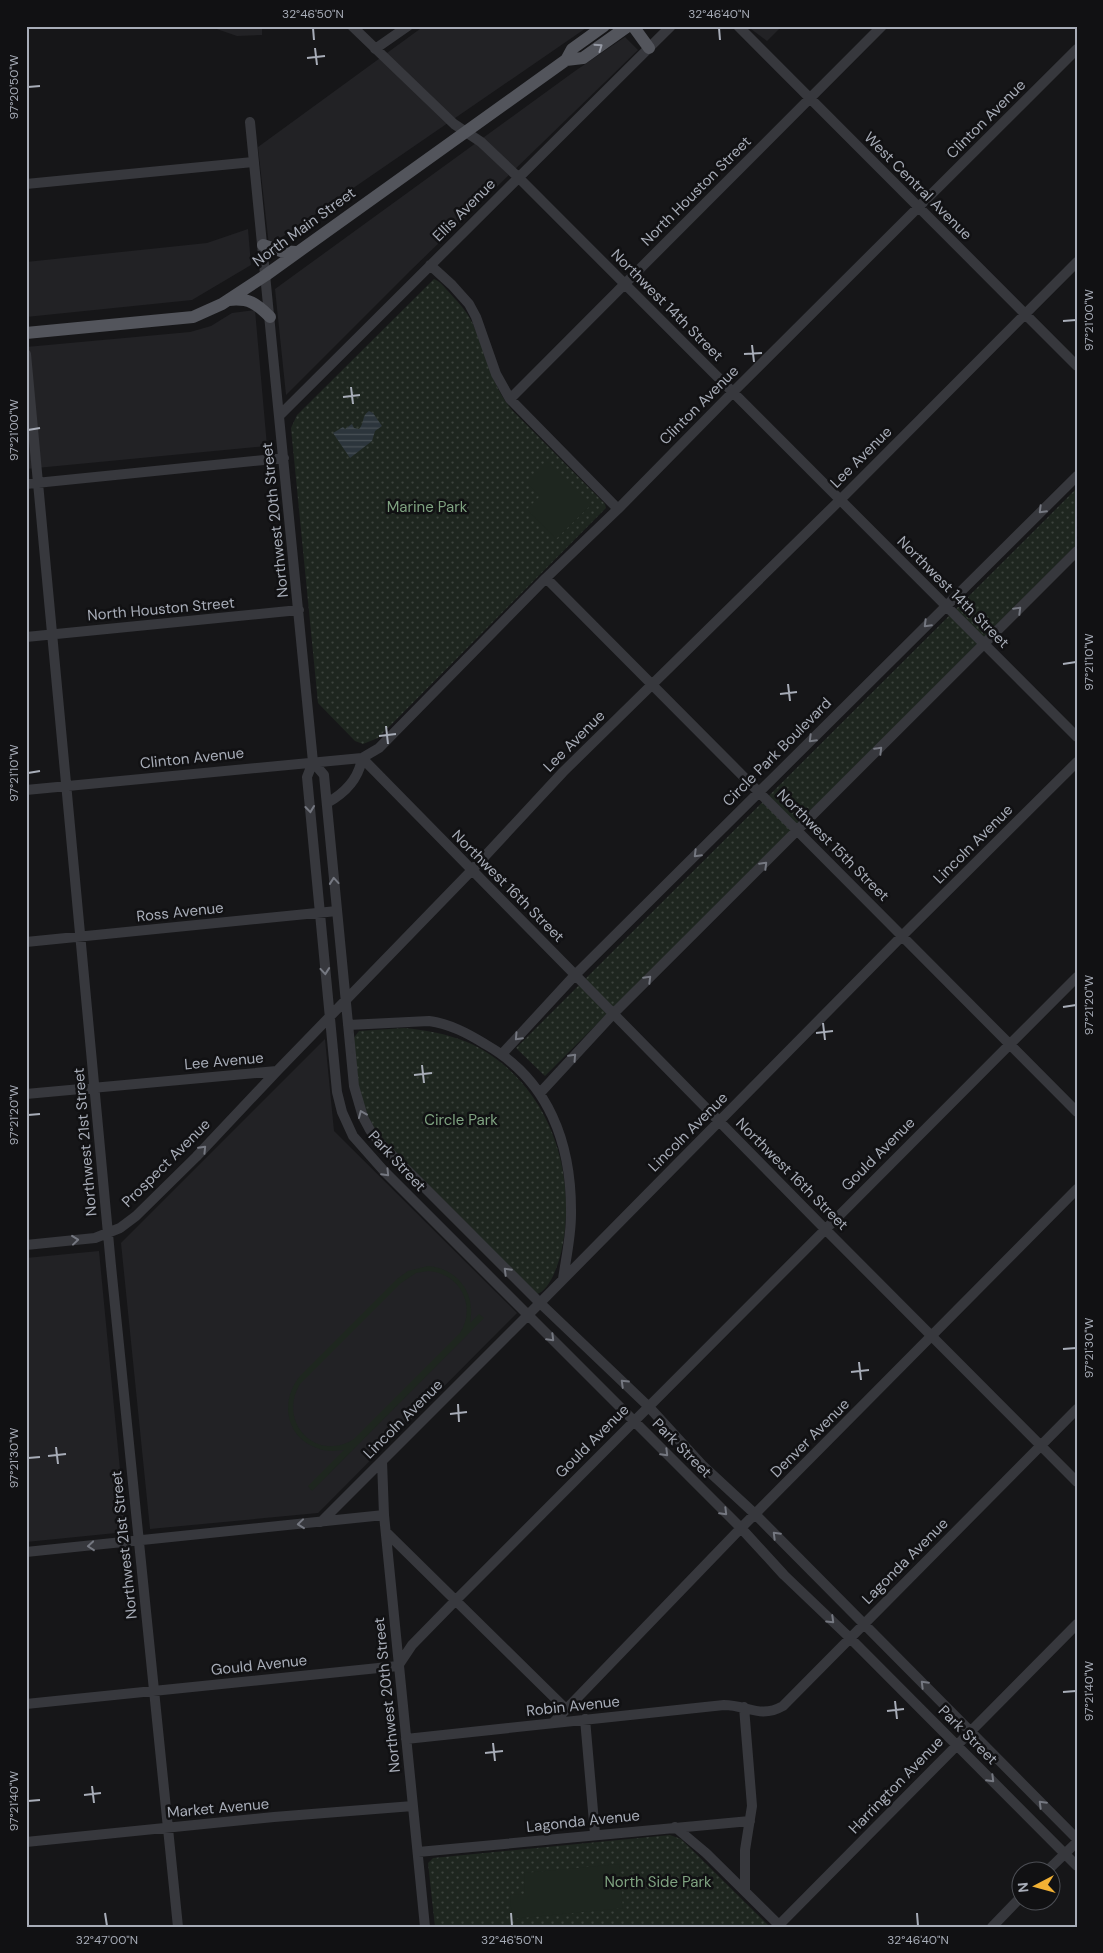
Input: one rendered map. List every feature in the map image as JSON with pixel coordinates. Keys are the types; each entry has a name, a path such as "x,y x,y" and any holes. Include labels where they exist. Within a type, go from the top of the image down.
{"main road":[{"name":"North Main Street","path":"26,334 194,317 228,300 266,275 566,60 572,49 604,26"},
{"name":"North Main Street","path":"566,60 583,58 628,26"},
{"path":"632,26 649,48"},
{"path":"263,245 280,251 296,252"},
{"path":"228,300 243,298 259,306 270,317"}],"street":[{"name":"Northwest 14th Street","path":"352,26 454,124 481,142 518,177 1077,736"},
{"path":"375,49 408,26"},
{"name":"Ellis Avenue","path":"280,415 671,26"},
{"name":"West Central Avenue","path":"738,26 1077,366"},
{"name":"North Houston Street","path":"510,399 882,26"},
{"name":"Clinton Avenue","path":"26,790 362,758 379,748 546,578 618,509 732,392 1077,49"},
{"name":"Northwest 20th Street","path":"250,122 313,762 307,777 330,1018"},
{"path":"26,184 253,162"},
{"name":"Lee Avenue","path":"26,1094 277,1071 472,870 562,772 840,500 1024,313 1077,262"},
{"path":"430,265 452,285 472,311 496,374 510,399 618,509"},
{"name":"Northwest 21st Street","path":"26,354 109,1233 178,1927"},
{"path":"26,484 284,458"},
{"name":"Circle Park Boulevard","path":"503,1054 575,975 1077,476"},
{"path":"540,1093 613,1014 1077,551"},
{"name":"Northwest 15th Street","path":"546,578 1077,1112"},
{"name":"North Houston Street","path":"26,637 299,610"},
{"path":"327,803 337,797 357,777 362,758"},
{"name":"Northwest 16th Street","path":"362,758 719,1122 1077,1482"},
{"name":"Northwest 20th Street","path":"313,762 324,775 346,999"},
{"name":"Lincoln Avenue","path":"321,1522 1077,762"},
{"name":"Ross Avenue","path":"26,942 337,911"},
{"name":"Gould Avenue","path":"26,1704 398,1666 412,1645 455,1601 1077,977"},
{"name":"Park Street","path":"346,999 354,1086 358,1104 370,1130 398,1161 540,1303 648,1406 702,1465 755,1514 1077,1840"},
{"name":"Park Street","path":"330,1018 337,1092 342,1112 353,1136 384,1171 1077,1866"},
{"path":"348,1025 440,1022 468,1034 503,1054 528,1077 550,1108 557,1124 565,1154 570,1184 571,1228 563,1279"},
{"name":"Prospect Avenue","path":"26,1244 95,1238 120,1228 136,1216 196,1157 277,1071"},
{"name":"Denver Avenue","path":"553,1723 741,1528 1077,1189"},
{"name":"Lagonda Avenue","path":"744,1707 755,1712 766,1713 783,1706 1077,1409"},
{"name":"Northwest 20th Street","path":"382,1460 384,1516 425,1927"},
{"path":"26,1552 384,1516"},
{"path":"386,1532 566,1709"},
{"name":"Harrington Avenue","path":"780,1926 1077,1624"},
{"name":"Robin Avenue","path":"406,1739 724,1705 744,1707"},
{"path":"744,1707 752,1806 745,1850 745,1891"},
{"path":"585,1719 595,1834"},
{"name":"Market Avenue","path":"26,1842 168,1827 413,1806"},
{"name":"Lagonda Avenue","path":"418,1852 750,1821"},
{"path":"675,1827 706,1853 780,1926"},
{"path":"1059,1860 1077,1840"},
{"path":"992,1927 1010,1908"}],"shaded area":[{"path":"208,26 262,26 262,35 237,36"},
{"path":"424,26 589,26 269,246 258,147"},
{"path":"747,26 782,26 767,41"},
{"path":"625,37 638,50 409,272 286,395 275,289 575,71"},
{"path":"248,229 251,265 192,300 26,317 26,262 207,243"},
{"path":"255,310 267,446 26,469 26,347 190,332 211,326 232,313"},
{"path":"369,411 373,413 382,426 375,431 372,441 350,458 333,433 343,427 345,429 352,424 354,428 359,429 365,415"},
{"path":"325,1039 334,1131 517,1313 318,1513 150,1529 121,1243"},
{"path":"99,1251 126,1532 26,1542 26,1258"}],"green space":[{"name":"Marine Park","path":"434,279 443,286 470,318 498,389 512,410 605,504 606,508 378,738 363,744 355,741 318,703 291,428 297,415"},
{"path":"548,462 591,505 556,539 527,509 540,496 527,483"},
{"path":"1077,488 1077,544 545,1076 516,1048"},
{"name":"Circle Park","path":"404,1028 436,1033 467,1042 495,1058 518,1078 537,1103 551,1130 561,1160 566,1191 566,1222 561,1253 556,1270 542,1292 537,1294 382,1139 374,1127 363,1104 360,1092 353,1039 359,1031"},
{"path":"428,1266 448,1272 463,1285 468,1293 471,1312 470,1323 479,1314 484,1318 312,1491 308,1486 344,1450 331,1451 320,1449 306,1443 298,1435 292,1427 288,1406 294,1386 300,1376 397,1279 408,1271","holes":["428,1271 439,1273 457,1284 466,1302 465,1323 460,1333 354,1439 340,1445 326,1446 314,1442 304,1435 297,1424 293,1412 294,1398 300,1384 401,1283 416,1273"]},
{"name":"North Side Park","path":"670,1835 681,1839 770,1927 435,1927 428,1863 433,1858"},
{"path":"619,1864 623,1908 512,1919 510,1895 525,1894 524,1873"}]}
